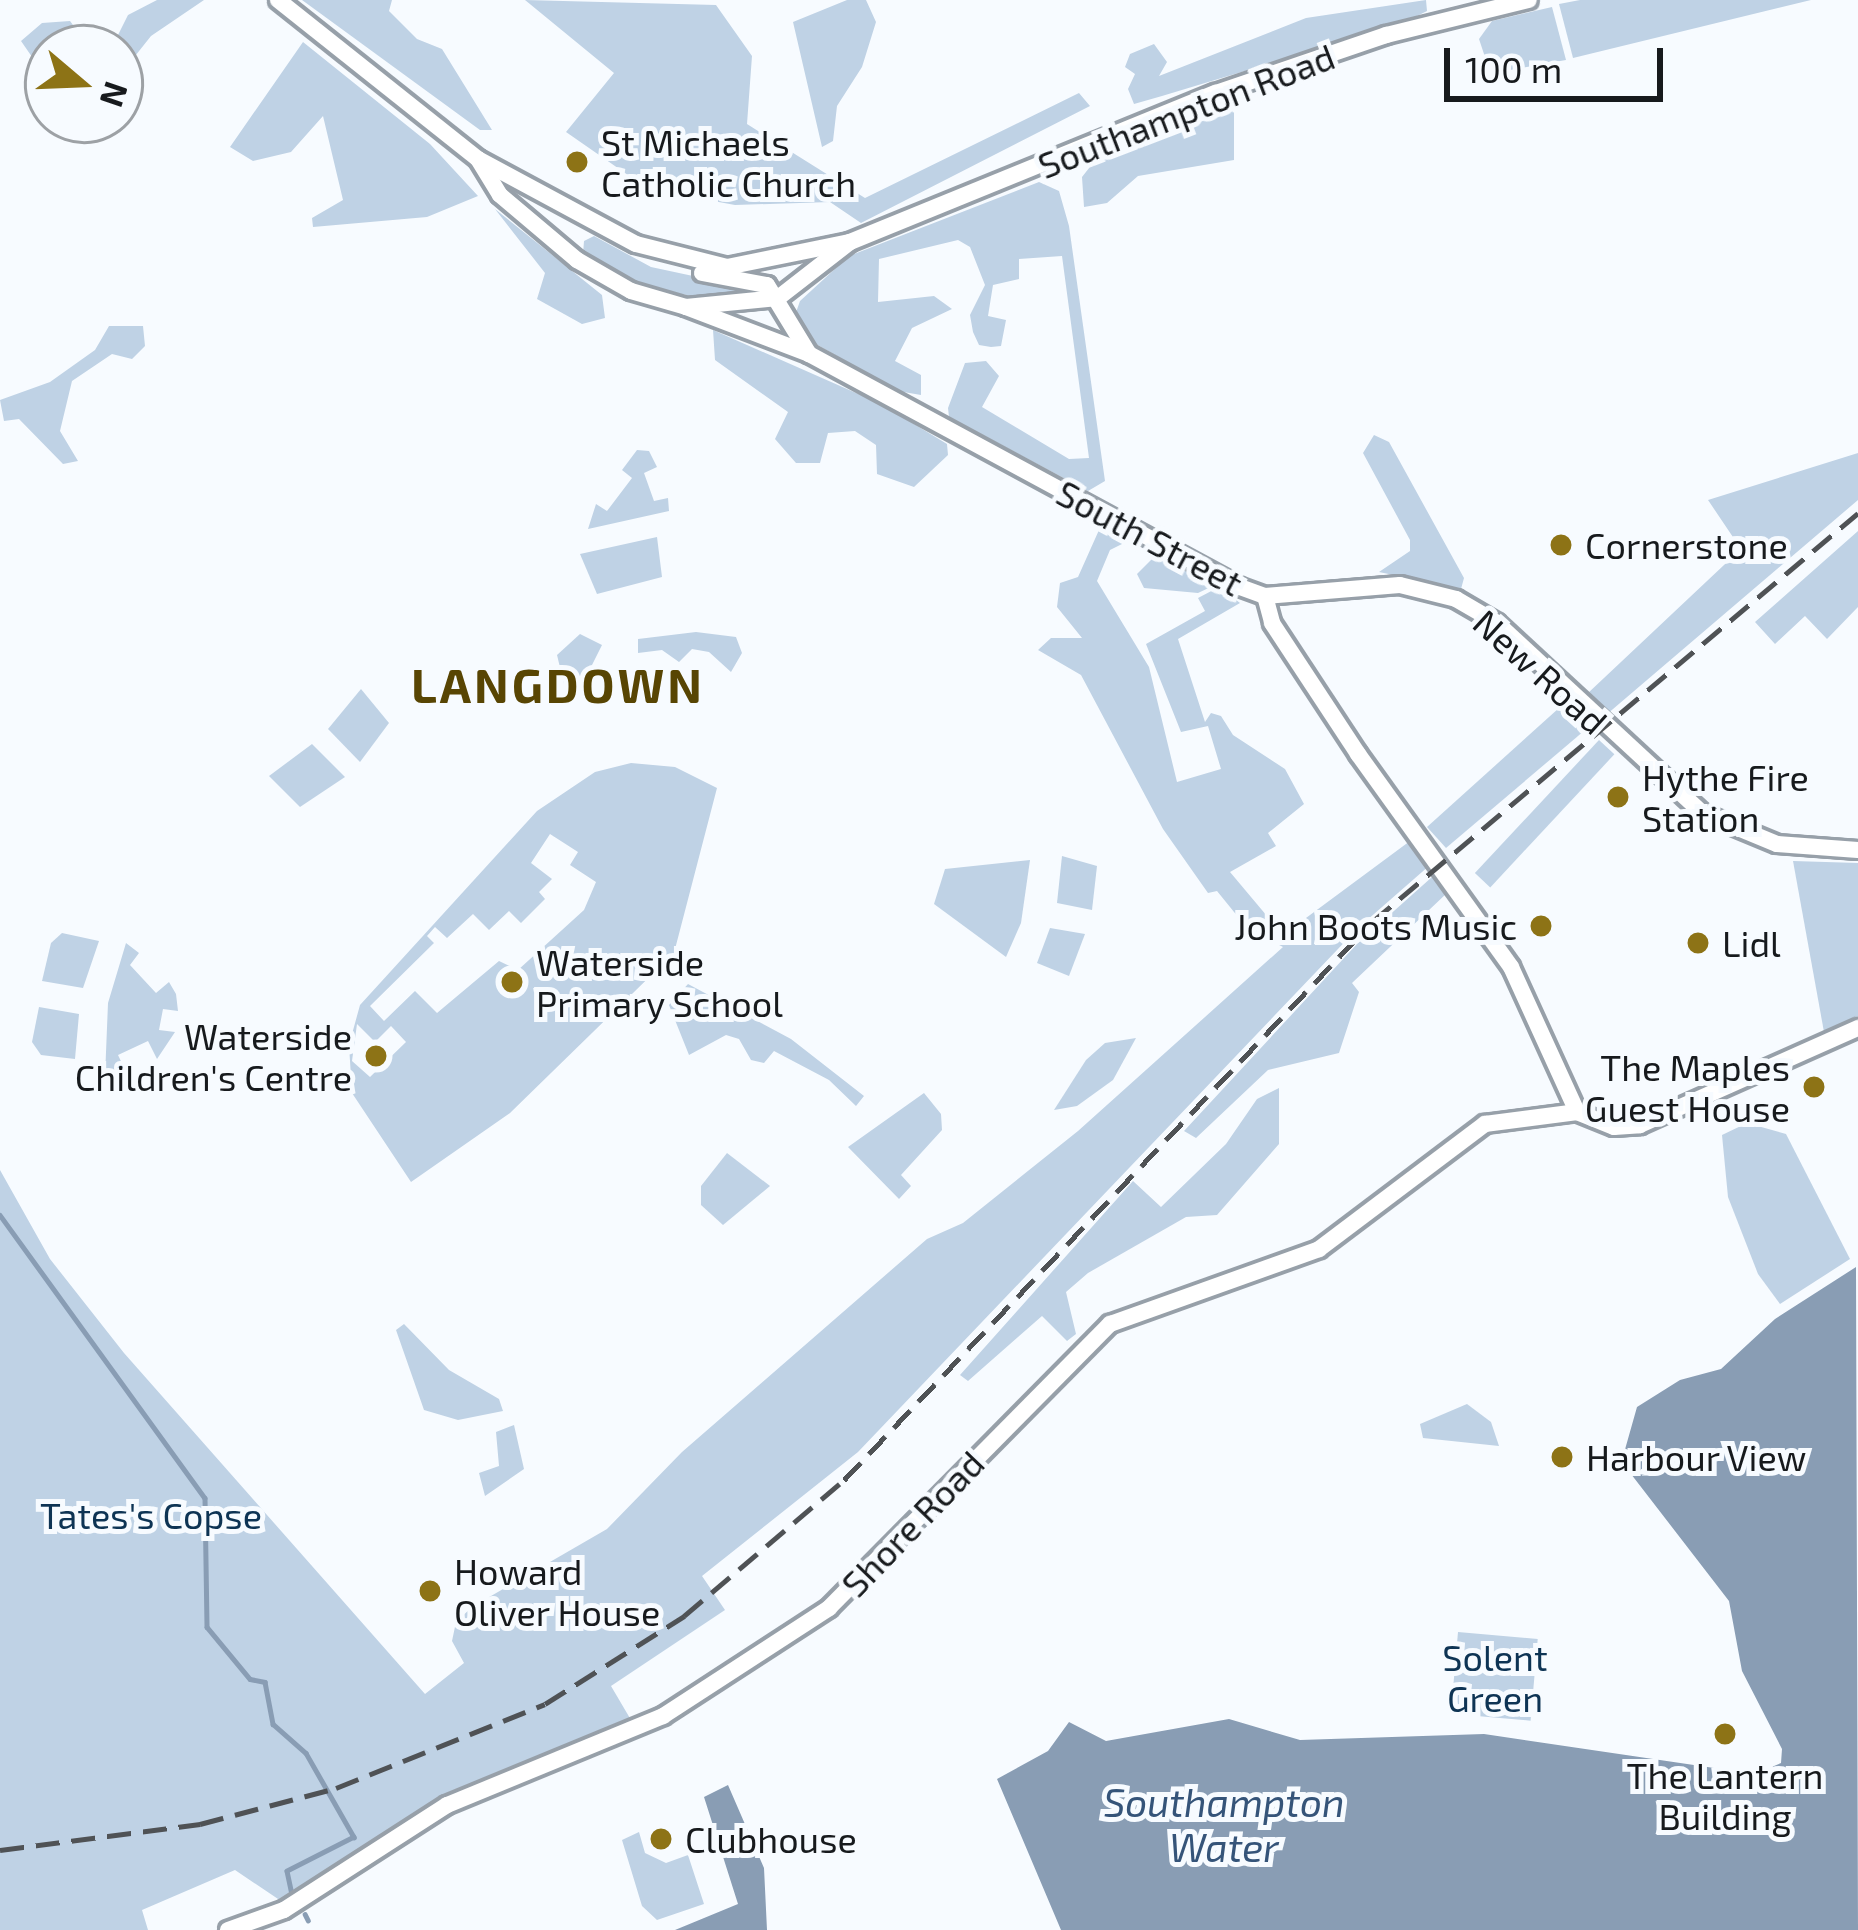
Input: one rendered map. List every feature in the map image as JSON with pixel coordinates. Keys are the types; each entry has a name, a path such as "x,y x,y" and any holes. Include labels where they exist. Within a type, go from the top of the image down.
{"street":[{"name":"Southampton Road","path":"278,0 478,159 636,244 727,267 850,242 1216,93 1386,35 1529,0"},
{"name":"Southampton Road","path":"478,159 500,195 577,260 631,291 686,307 778,298 850,242"},
{"path":"577,260 575,242 592,223"},
{"path":"636,244 680,268 759,281 778,298 809,354"},
{"name":"South Street","path":"686,307 809,354 1265,596 1271,623 1511,968 1577,1112"},
{"name":"New Road","path":"1265,596 1400,586 1456,599 1497,623 1702,812 1754,838 1858,850"},
{"path":"1577,1112 1614,1127 1640,1125 1858,1028"},
{"name":"Shore Road","path":"228,1930 284,1910 447,1805 663,1716 829,1608 1110,1324 1319,1249 1485,1124 1577,1112"}],"green space":[{"path":"157,0 204,0 144,45 144,24 124,24 128,15"},
{"path":"302,0 392,0 389,11 417,39 442,49 492,130 480,130"},
{"path":"525,0 716,5 752,56 747,124 865,198 1079,93 1090,106 861,223 830,202 735,205 648,189 566,132 614,73"},
{"path":"847,0 866,0 876,22 862,67 837,106 833,141 822,147 793,22"},
{"path":"1426,0 1427,11 1401,24 1162,96 1134,104 1128,89 1135,74 1125,67 1130,54 1154,44 1167,62 1159,76 1306,18"},
{"path":"1580,0 1811,0 1573,58 1559,4"},
{"path":"1552,7 1566,60 1510,70 1485,57 1479,39 1492,21"},
{"path":"303,42 430,144 478,196 427,217 313,227 312,218 343,200 323,116 291,152 253,161 230,147"},
{"path":"1234,109 1234,160 1138,176 1107,203 1084,207 1082,177 1093,163"},
{"path":"1039,182 1059,191 1069,226 1105,481 1088,491 949,417 948,408 965,363 986,361 999,376 982,407 1069,459 1089,458 1062,256 1019,259 1019,279 993,285 988,316 1006,320 1001,346 991,347 979,345 973,332 970,315 985,285 970,247 958,240 879,259 878,302 934,296 952,309 912,328 895,361 921,375 921,395 898,391 809,340 794,318 800,301 849,256"},
{"path":"495,209 602,295 605,318 582,324 537,299 545,273"},
{"path":"594,236 651,267 763,291 726,302 636,286 583,254 584,241"},
{"path":"109,326 143,326 145,346 132,359 112,354 72,381 60,431 78,461 63,464 19,419 4,421 0,400 50,382 95,350"},
{"path":"713,330 881,404 947,444 948,455 914,487 877,474 876,445 855,431 828,433 820,463 796,463 775,439 788,412 715,360"},
{"path":"1374,435 1389,442 1464,578 1461,589 1379,572 1410,551 1410,540 1363,453"},
{"path":"637,450 649,451 657,467 644,473 654,501 668,498 669,511 588,529 596,504 607,511 632,478 622,470"},
{"path":"1858,453 1858,500 1606,715 1587,694 1741,549 1708,500"},
{"name":"Tates's Copse","path":"1099,530 1124,543 1110,550 1097,581 1149,667 1177,782 1221,769 1208,726 1181,732 1146,644 1205,611 1198,598 1219,587 1240,603 1178,639 1205,722 1211,713 1221,716 1233,735 1285,769 1304,804 1268,833 1276,846 1230,872 1283,935 1410,841 1430,865 1358,928 858,1452 702,1576 725,1610 611,1686 631,1720 444,1796 284,1903 235,1870 142,1910 148,1930 0,1930 0,1170 50,1259 124,1353 425,1694 464,1663 452,1641 456,1622 472,1607 607,1529 682,1452 927,1239 963,1223 1078,1131 1283,947 1247,928 1217,891 1208,893 1163,829 1081,675 1038,650 1051,638 1082,638 1057,607 1060,583 1078,577"},
{"path":"1858,531 1858,607 1827,639 1805,616 1775,644 1755,622"},
{"path":"657,537 662,577 597,594 580,554"},
{"path":"1157,554 1215,585 1198,593 1144,588 1137,574"},
{"path":"696,632 736,637 742,653 731,672 709,652 692,649 679,662 662,650 638,653 638,639"},
{"path":"580,634 602,645 578,693 565,688 557,655"},
{"path":"361,689 389,723 360,762 328,729"},
{"path":"1569,699 1591,725 1446,848 1427,827"},
{"path":"1599,740 1614,754 1490,887 1475,873"},
{"path":"312,744 345,777 300,807 269,776"},
{"name":"Waterside Primary School","path":"631,763 675,767 717,788 674,953 510,1113 411,1182 352,1093 349,1045 360,1005 537,811 595,772","holes":["550,834 578,852 570,865 596,882 584,910 518,970 499,961 437,1013 415,991 384,1021 370,1006 434,943 427,936 435,927 447,938 473,914 489,930 509,911 521,923 545,899 539,892 552,879 531,863","357,1024 375,1042 391,1026 406,1042 370,1077 352,1061"]},
{"path":"1062,856 1097,866 1092,910 1057,903"},
{"path":"1030,860 1021,923 1006,957 934,904 945,869"},
{"path":"1793,861 1858,863 1858,1016 1824,1032"},
{"path":"1432,877 1447,893 1352,983 1359,992 1339,1053 1268,1070 1196,1138 1184,1131 1357,944"},
{"path":"1050,928 1085,934 1069,976 1037,963"},
{"path":"62,933 99,941 83,988 42,981 51,943"},
{"path":"126,943 139,953 130,965 156,993 169,982 176,994 178,1011 163,1009 159,1030 175,1032 157,1059 148,1041 118,1055 127,1074 105,1077 108,1003"},
{"path":"688,984 791,1039 864,1096 856,1106 829,1080 774,1051 764,1063 751,1060 739,1039 726,1035 689,1055 669,1005"},
{"path":"39,1007 79,1014 75,1059 41,1055 32,1042"},
{"path":"1136,1038 1113,1080 1077,1106 1054,1110 1086,1060 1105,1043"},
{"path":"1279,1088 1279,1144 1217,1215 1186,1217 1088,1273 1066,1292 1076,1334 1067,1341 1042,1316 968,1381 960,1375 1133,1181 1161,1207 1226,1144 1257,1099"},
{"path":"924,1093 941,1114 942,1130 901,1175 911,1186 899,1199 848,1147"},
{"path":"1747,1123 1786,1134 1850,1259 1780,1304 1758,1274 1728,1197 1722,1135"},
{"path":"727,1153 770,1186 723,1225 701,1205 701,1186"},
{"path":"404,1324 449,1370 499,1399 503,1411 458,1420 424,1410 396,1330"},
{"path":"1467,1404 1491,1422 1499,1446 1423,1438 1420,1424"},
{"path":"514,1425 524,1469 485,1496 479,1473 499,1466 496,1432"},
{"name":"Solent Green","path":"1458,1632 1538,1639 1531,1721 1451,1714"},
{"path":"639,1832 645,1853 666,1863 688,1855 704,1904 657,1920 642,1906 622,1840"}],"water":[{"name":"Southampton Water","path":"1856,1267 1858,1930 1061,1930 997,1779 1048,1751 1069,1722 1106,1741 1229,1719 1300,1740 1484,1734 1755,1774 1781,1763 1782,1749 1742,1671 1729,1601 1631,1474 1624,1453 1637,1407 1680,1380 1721,1369 1775,1319"},
{"path":"728,1785 764,1868 767,1930 675,1930 738,1904 704,1797"}],"waterway":[{"path":"0,1215 205,1498 207,1627 250,1679 265,1682 273,1724 306,1753 354,1837 287,1871 292,1894"},
{"path":"305,1914 308,1920"}],"railway":[{"path":"0,1850 200,1824 336,1788 545,1704 684,1616 844,1480 1372,922 1858,513"}],"place":[{"name":"St Michaels Catholic Church","path":"577,162"},
{"name":"Cornerstone","path":"1561,545"},
{"name":"Hythe Fire Station","path":"1618,797"},
{"name":"John Boots Music","path":"1541,926"},
{"name":"Lidl","path":"1698,943"},
{"name":"Waterside Primary School","path":"512,982"},
{"name":"Waterside Children's Centre","path":"376,1056"},
{"name":"The Maples Guest House","path":"1814,1087"},
{"name":"Harbour View","path":"1562,1457"},
{"name":"Howard Oliver House","path":"430,1591"},
{"name":"The Lantern Building","path":"1725,1734"},
{"name":"Clubhouse","path":"661,1839"}],"district":[{"name":"LANGDOWN","path":"558,685"}]}
